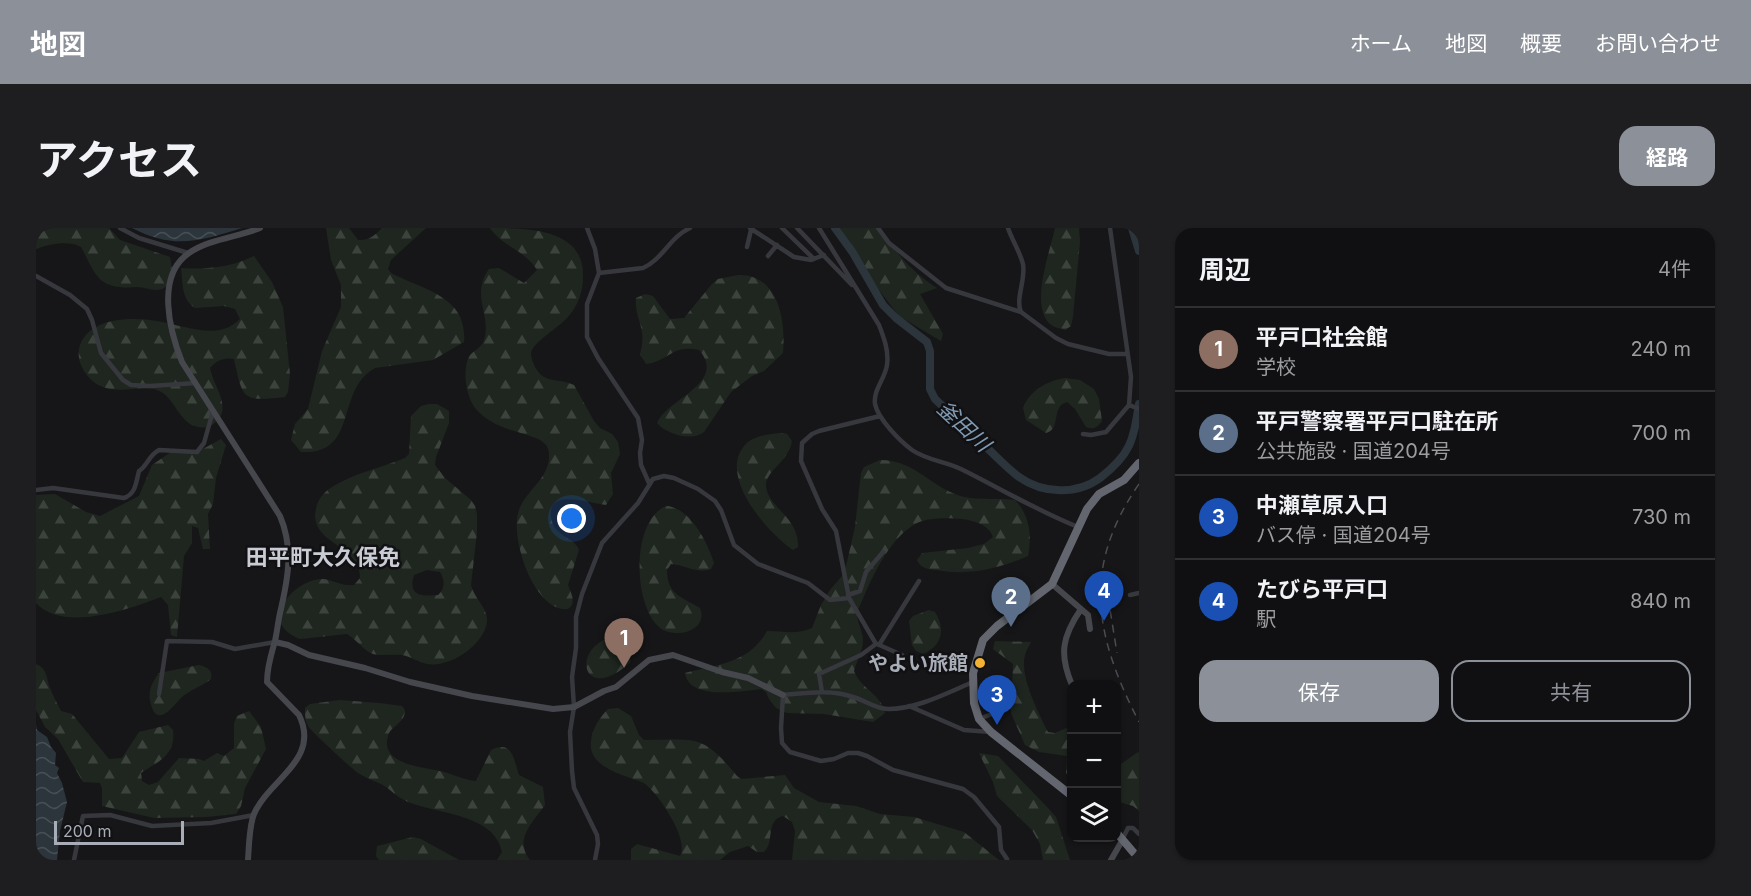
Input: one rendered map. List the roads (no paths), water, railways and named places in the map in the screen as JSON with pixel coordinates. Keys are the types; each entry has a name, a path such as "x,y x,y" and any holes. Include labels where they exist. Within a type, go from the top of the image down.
{"highway":[{"path":"1067,793 991,732 979,719 974,704 975,663 983,640 997,626 1052,584 1087,509 1100,494 1124,480 1139,463"},
{"path":"1121,837 1138,859"}],"street":[{"path":"120,228 139,238 188,253"},
{"path":"248,860 254,815 300,754 304,738 299,715 267,682 269,659 275,642 290,558 284,524 182,362 169,305 169,293 173,275 188,253 260,228"},
{"path":"587,228 595,249 599,273 587,304 587,337 598,358 638,418 642,440 641,465 649,483"},
{"path":"599,273 649,266 674,237 690,228"},
{"path":"782,228 814,259"},
{"path":"797,228 858,291"},
{"path":"819,228 879,326 885,341 887,367 875,397 875,405 880,416 898,439 928,459 961,469 1078,527"},
{"path":"878,228 890,243 946,288 1021,312 1056,339 1068,344 1109,354 1127,354"},
{"path":"1008,228 1023,263 1023,282 1019,304 1021,312"},
{"path":"1083,434 1106,432 1134,407 1110,228"},
{"path":"747,247 750,229 802,260 824,255"},
{"path":"768,256 777,245"},
{"path":"36,276 70,295 87,309 93,320 101,353 123,380 131,385 150,386 196,383"},
{"path":"36,490 53,488 128,497 133,493 139,471 146,467 153,453 159,450 197,452 204,443 213,411"},
{"path":"880,416 812,434 802,443 801,460 822,509 836,531 848,597 877,644 902,655"},
{"path":"595,860 597,834 574,788 572,771 570,732 576,617 582,594 602,543 638,502 649,483 656,477 664,476 681,480 698,489 715,501 721,510 734,546 758,564 808,583 830,600 848,597 860,591 866,572 883,552"},
{"path":"822,692 819,674 861,655 877,644 919,580"},
{"path":"1052,584 1088,615 1090,629"},
{"path":"1130,595 1139,593"},
{"path":"1070,680 1063,660 1063,646 1081,609"},
{"path":"159,694 167,641 212,642 235,649 275,642 320,658 447,691 554,709 573,707 616,687 649,660 673,655 722,672 748,678 783,695 822,692 853,697 880,709 890,710 935,698 973,682"},
{"path":"979,719 1002,710 1005,705 1003,679"},
{"path":"783,695 782,743 790,752 820,760 834,759 848,753 858,753 893,770 963,789 974,797 999,827 1001,850 1007,860"},
{"path":"909,706 964,730 991,732"},
{"path":"74,860 83,816 110,815 152,826 211,823 254,815"},
{"path":"1121,835 1128,828 1133,828 1139,834"},
{"path":"1112,860 1118,842"}],"water":[{"path":"132,228 242,228 200,240 174,241 147,235"},
{"path":"36,725 37,730 47,737 56,753 55,765 59,768 57,773 67,802 60,831 57,860 36,860"}],"waterway":[{"name":"釜田川","path":"835,228 853,253 883,305 927,342 930,351 930,389 935,399 1010,470 1028,483 1049,489 1071,490 1091,484 1100,478 1118,462 1129,446 1139,404"},
{"path":"1132,228 1139,251"}],"railway":[{"path":"1139,484 1121,515 1108,545 1102,574 1101,602 1104,631 1112,660 1139,722"},
{"path":"1108,597 1117,653"}],"place":[{"name":"たびら平戸口","path":"1104,621"},
{"name":"平戸警察署平戸口駐在所","path":"1011,627"},
{"name":"やよい旅館","path":"980,663"},
{"name":"平戸口社会館","path":"624,668"},
{"name":"中瀬草原入口","path":"997,725"}],"district":[{"name":"田平町大久保免","path":"323,557"}]}
